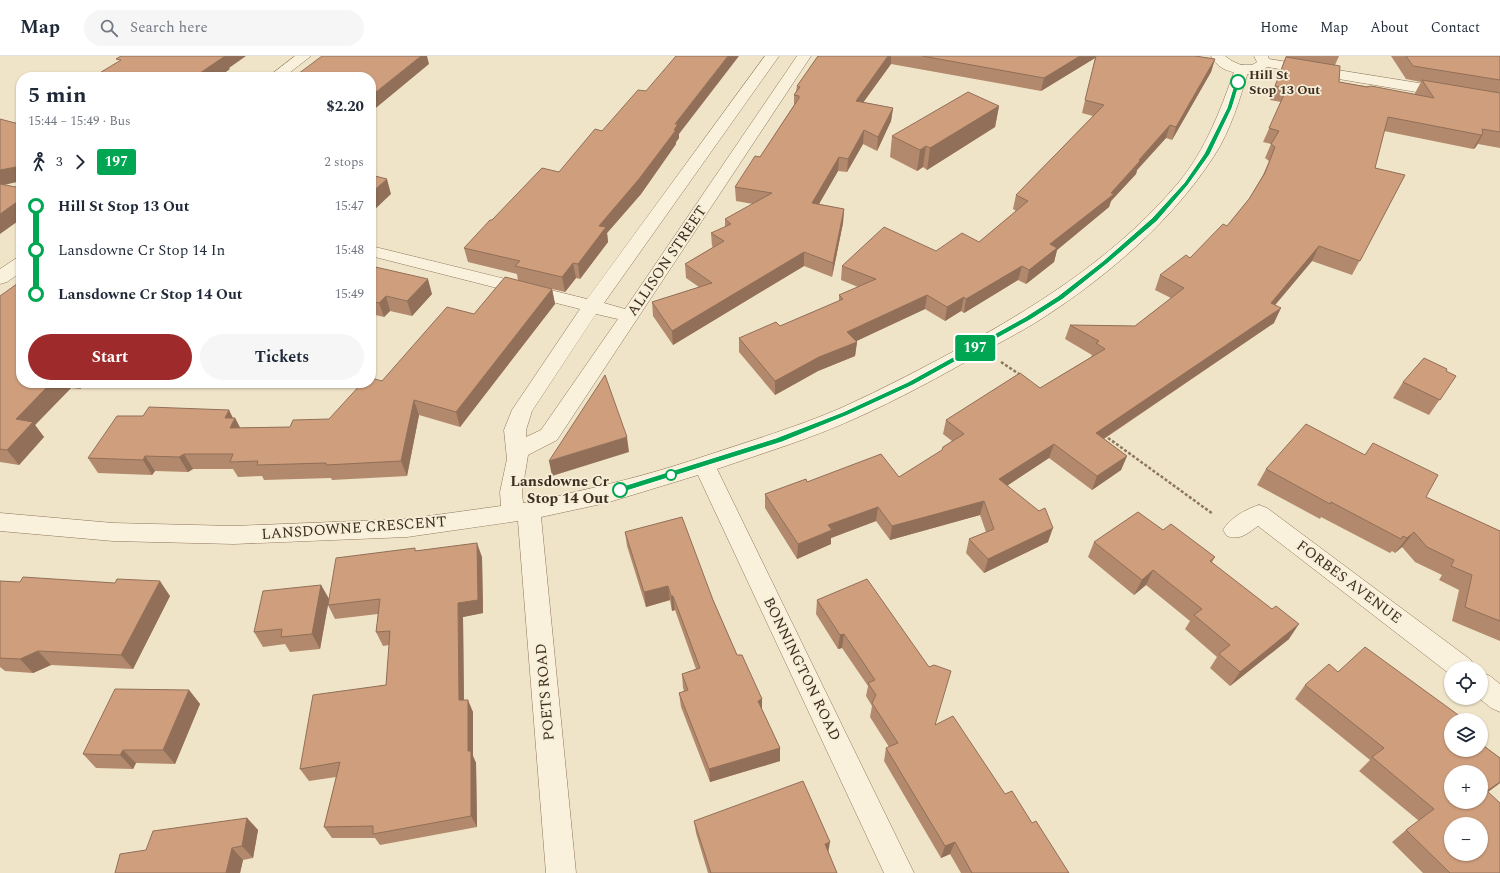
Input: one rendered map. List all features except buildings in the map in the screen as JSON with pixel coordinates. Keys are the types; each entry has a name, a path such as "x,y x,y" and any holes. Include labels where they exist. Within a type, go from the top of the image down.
{"street":[{"path":"282,72 304,56"},
{"path":"521,512 511,492 518,460 515,430 522,410 592,306 772,56"},
{"name":"ALLISON STREET","path":"517,451 549,435 804,56"},
{"path":"1218,56 1222,62 1227,65 1242,69 1260,67 1263,59 1500,101"},
{"name":"LANSDOWNE CRESCENT","path":"0,522 113,532 234,536 407,528 521,512 606,494 704,465 779,440 846,414 910,384 1027,319 1060,297 1106,262 1158,215 1186,184 1207,154 1230,108 1242,69"},
{"path":"376,253 630,316"},
{"path":"0,278 16,267"},
{"name":"BONNINGTON ROAD","path":"704,465 900,873"},
{"name":"POETS ROAD","path":"521,512 562,873"},
{"name":"FORBES AVENUE","path":"1235,530 1259,514 1453,661"},
{"path":"1488,690 1500,700"}],"path":[{"path":"979,346 1024,378"},
{"path":"1100,433 1235,530"}],"bus line":[{"name":"197","path":"620,490 676,474 779,440 846,414 910,384 1027,319 1060,297 1106,262 1166,207 1186,184 1207,154 1230,108 1238,82"}],"place":[{"name":"Hill St Stop 13 Out","path":"1238,82"},
{"name":"Lansdowne Cr Stop 14 Out","path":"620,490"}]}
